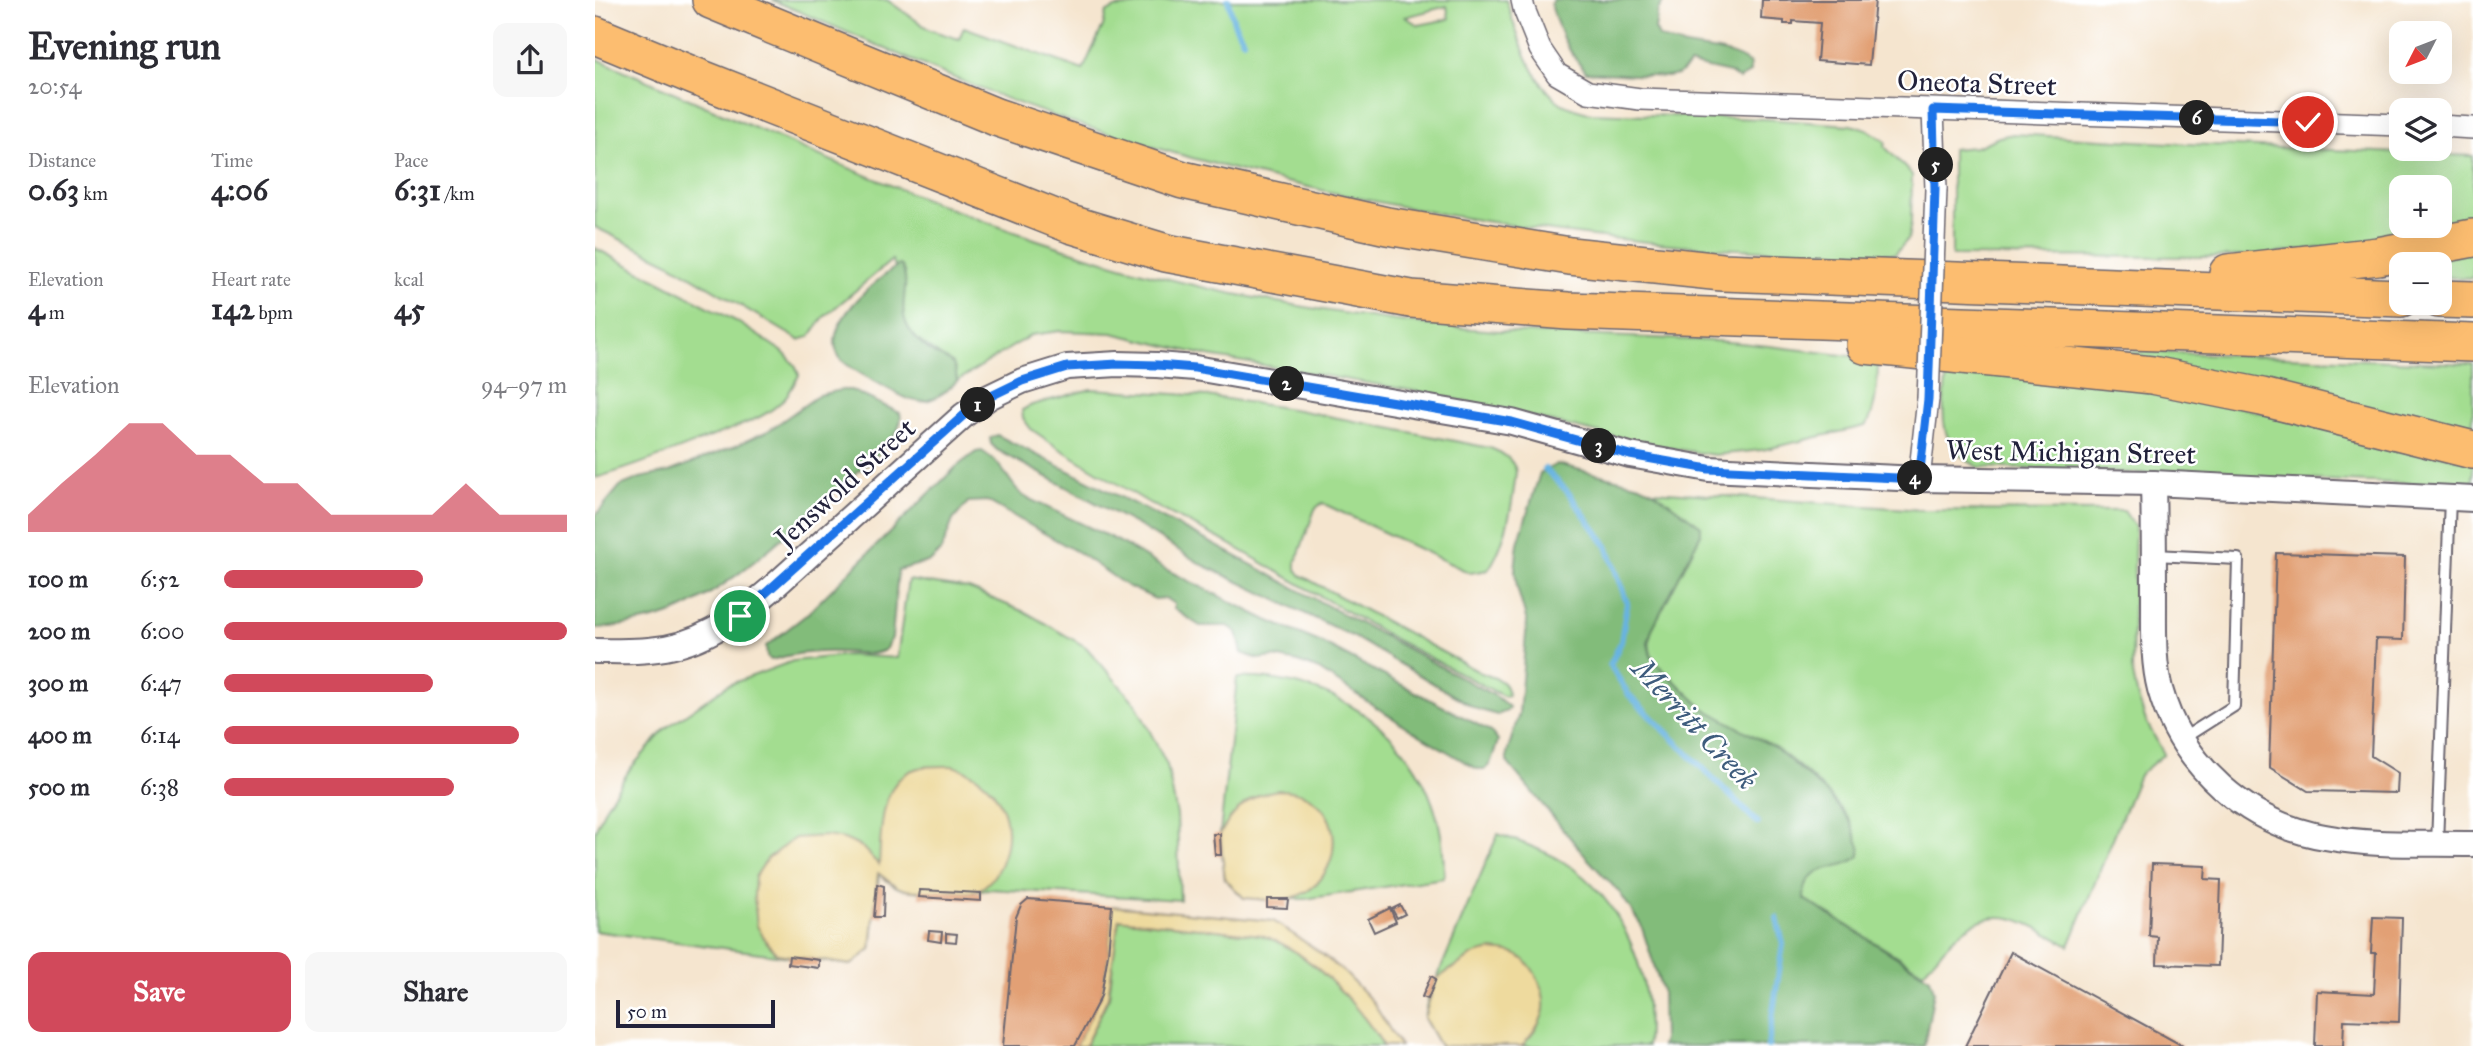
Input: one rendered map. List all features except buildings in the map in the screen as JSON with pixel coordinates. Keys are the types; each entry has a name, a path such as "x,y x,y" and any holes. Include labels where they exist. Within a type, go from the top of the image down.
{"highway":[{"path":"711,0 996,117 1183,180 1387,226 1570,256 1722,272 2389,298"},
{"path":"595,35 1070,224 1166,253 1411,299 1568,312 2473,343"},
{"path":"2103,287 2378,256 2473,238"},
{"path":"2452,299 2473,300"},
{"path":"1713,317 1808,339 2152,375 2262,397 2473,450"}],"street":[{"name":"Oneota Street","path":"1522,0 1540,49 1557,74 1588,92 1640,99 2389,125"},
{"path":"1919,479 1928,399 1935,189 1933,110"},
{"path":"2452,127 2473,128"},
{"name":"West Michigan Street","path":"1049,372 1090,364 1195,368 1512,422 1630,455 1709,469 1919,479 2153,483 2462,498"},
{"name":"Jenswold Street","path":"595,651 652,650 683,643 715,631 740,616 964,415 989,397 1049,372"},
{"path":"2153,483 2155,654 2160,688 2174,726 2192,756 2216,783 2244,805 2281,825 2323,837 2369,842 2473,844"}],"lane":[{"path":"2437,844 2462,498"},
{"path":"2154,555 2238,559 2234,706 2182,739"}],"green space":[{"path":"772,0 887,0 930,30 959,39 964,27 1083,70 1106,13 1115,8 1177,0 1506,0 1525,54 1539,80 1558,101 1573,108 1589,113 1766,119 1850,125 1867,129 1886,142 1885,147 1912,175 1908,239 1895,254 1717,248 1616,239 1466,218 1317,189 1170,152 1014,102","holes":["1447,6 1449,19 1419,25 1405,17"]},
{"path":"1553,0 1664,0 1658,10 1655,29 1659,37 1681,45 1740,58 1750,64 1750,73 1739,79 1730,73 1690,64 1678,75 1667,77 1586,72 1564,40 1551,4"},
{"path":"595,58 830,160 988,223 1151,274 1234,294 1400,321 1496,331 1733,342 1866,358 1878,366 1874,407 1865,426 1762,450 1714,455 1650,445 1432,394 1209,356 1112,333 1060,331 1031,335 957,381 949,363 923,344 908,328 902,305 905,272 899,265 895,267 892,260 824,317 809,337 799,340 667,262 595,227"},
{"path":"2013,134 2389,152 2389,161 2452,161 2452,155 2473,156 2473,229 2452,232 2452,175 2389,175 2389,238 2400,238 2263,255 1952,256 1952,149 1976,147"},
{"path":"595,248 736,321 783,352 795,365 799,375 786,396 774,408 749,422 595,478"},
{"path":"2473,249 2473,278 2452,277 2452,255"},
{"path":"899,265 905,274 904,314 910,330 928,349 951,363 956,374 957,381 950,388 939,396 920,402 854,370 843,362 835,346 843,318 853,305 877,281"},
{"path":"2126,351 2473,364 2473,441 2124,357"},
{"path":"1948,361 2128,381 2473,462 2473,486 1978,467 1963,457 1947,434 1944,408"},
{"path":"1091,389 1207,396 1298,410 1490,448 1506,457 1516,471 1513,496 1500,548 1488,570 1470,573 1322,503 1315,509 1296,562 1296,569 1300,575 1481,673 1499,680 1505,686 1508,696 1503,696 1398,641 1228,543 1149,503 1057,447 1031,429 1023,418 1022,410 1032,405"},
{"path":"851,390 900,413 896,433 877,455 760,557 717,589 665,616 595,628 595,516 620,486 640,478 669,472 735,446 768,431 819,395"},
{"path":"997,435 1202,538 1497,697 1509,707 1507,711 1497,715 1477,709 1352,636 1201,564 1141,527 997,450 991,444 990,438"},
{"path":"982,451 1001,467 1023,496 1118,541 1167,570 1267,620 1322,643 1490,731 1498,741 1490,764 1485,769 1477,769 1319,670 1298,662 1274,657 1258,659 1242,653 1237,632 1228,626 1200,626 1174,609 1174,604 1165,598 1155,599 1127,586 1079,553 987,501 968,502 953,520 942,549 931,561 898,570 892,638 885,650 869,654 806,653 771,660 767,657 766,646 806,615 956,467 976,452"},
{"path":"1557,464 1640,485 1653,491 1701,526 1701,534 1652,629 1648,643 1651,656 1703,708 1776,748 1828,794 1850,821 1860,847 1860,856 1816,873 1810,878 1804,899 1930,978 1934,991 1924,1046 1661,1046 1662,990 1641,925 1620,893 1587,858 1507,762 1507,753 1519,714 1527,622 1515,570 1518,543 1540,473"},
{"path":"1653,491 1922,510 2124,511 2135,527 2132,669 2146,721 2164,754 2139,775 2069,946 2026,923 1993,917 1980,921 1955,937 1923,972 1804,899 1804,888 1810,877 1822,869 1850,821 1826,792 1798,766 1769,744 1703,708 1653,657 1649,645 1652,629 1701,534 1701,526"},
{"path":"908,580 969,589 1027,613 1086,647 1136,704 1167,765 1177,815 1180,900 987,889 955,892 915,891 894,886 879,873 871,949 851,965 595,931 595,831 605,808 630,769 666,728 728,685 793,661 847,655 897,658"},
{"path":"1237,678 1270,679 1333,697 1361,712 1385,732 1407,755 1424,783 1440,830 1444,878 1305,899 1244,898 1225,879 1220,834"},
{"path":"1498,834 1539,849 1562,861 1584,877 1618,918 1630,941 1645,993 1647,1046 1440,1046 1424,1018 1428,999"},
{"path":"1118,919 1261,935 1279,942 1330,980 1360,1013 1384,1046 1085,1046 1109,997"}],"sand":[{"path":"953,766 982,781 1000,803 1005,817 1006,847 999,867 988,883 967,893 911,891 893,885 878,873 871,949 851,965 777,954 757,926 754,896 755,877 768,858 795,838 826,836 844,839 862,847 879,865 884,813 892,788 900,778 915,769"},
{"path":"1278,790 1302,794 1319,805 1330,821 1334,839 1331,858 1323,876 1308,890 1283,900 1244,898 1225,879 1220,834 1244,804 1259,795"},
{"path":"1112,906 1273,921 1314,948 1345,973 1372,1001 1400,1046 1384,1046 1360,1013 1330,980 1279,942 1261,935 1119,919 1108,997 1085,1046 1075,1046 1101,996"},
{"path":"1492,950 1519,956 1530,966 1544,999 1539,1023 1522,1046 1440,1046 1424,1018 1436,979 1475,954"}],"waterway":[{"name":"Merritt Creek","path":"1228,0 1234,23 1243,40"},
{"name":"Merritt Creek","path":"1545,469 1567,491 1607,546 1627,603 1621,642 1610,665 1629,695 1758,823"},
{"name":"Merritt Creek","path":"1768,1046 1783,944 1777,918"}],"route":[{"path":"740,616 964,415 989,397 1022,381 1067,367 1090,364 1195,368 1512,422 1630,455 1709,469 1919,479 1928,399 1936,143 1933,110 2308,122"}]}
